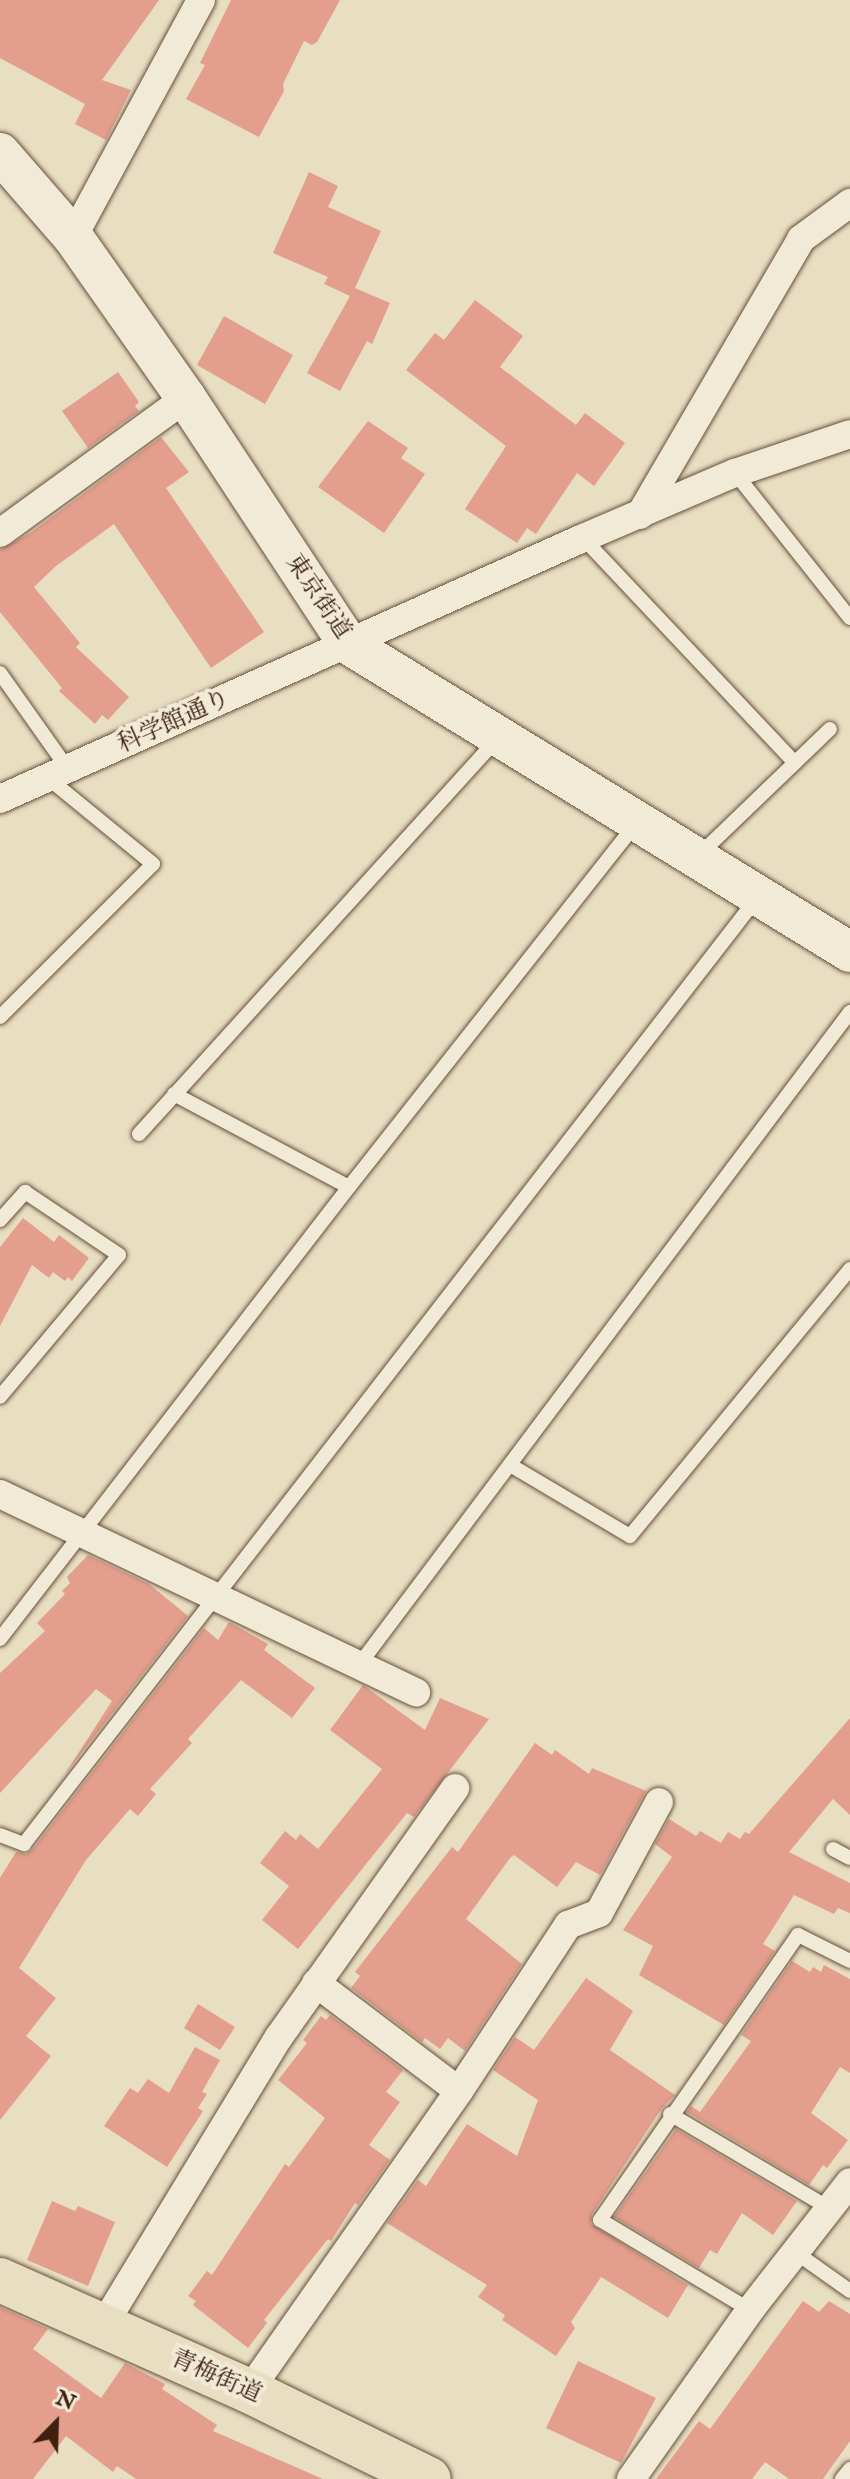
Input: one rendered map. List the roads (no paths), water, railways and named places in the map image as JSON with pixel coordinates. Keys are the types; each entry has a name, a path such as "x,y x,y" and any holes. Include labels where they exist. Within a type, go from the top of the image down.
{"main road":[{"name":"青梅街道","path":"0,2280 249,2391 429,2479"}],"street":[{"path":"73,237 201,0"},
{"name":"東京街道","path":"0,153 73,237 186,398 348,644 850,952"},
{"path":"640,515 801,239 850,203"},
{"path":"0,533 186,398"},
{"name":"科学館通り","path":"0,799 583,538 735,473 850,434"},
{"path":"0,1494 416,1692"},
{"path":"103,2326 316,1983 455,1788"},
{"path":"249,2391 459,2091 568,1925 599,1913 659,1802"},
{"path":"316,1983 459,2091"},
{"path":"631,2479 750,2310 844,2192"}],"lane":[{"path":"735,473 850,618"},
{"path":"583,538 795,763"},
{"path":"0,673 58,774 153,864 3,1011"},
{"path":"698,857 830,729"},
{"path":"139,1134 500,736"},
{"path":"0,1639 349,1187 639,821"},
{"path":"0,1835 24,1844 218,1598 759,895"},
{"path":"359,1665 512,1466 850,1012"},
{"path":"174,1094 349,1187"},
{"path":"0,1220 25,1192 119,1255 0,1397"},
{"path":"512,1466 630,1536 850,1269"},
{"path":"833,1849 850,1858"},
{"path":"750,2310 600,2220 670,2114 798,1935 850,1961"},
{"path":"670,2114 844,2192"},
{"path":"795,2252 850,2291"},
{"path":"842,2479 850,2469"}]}
